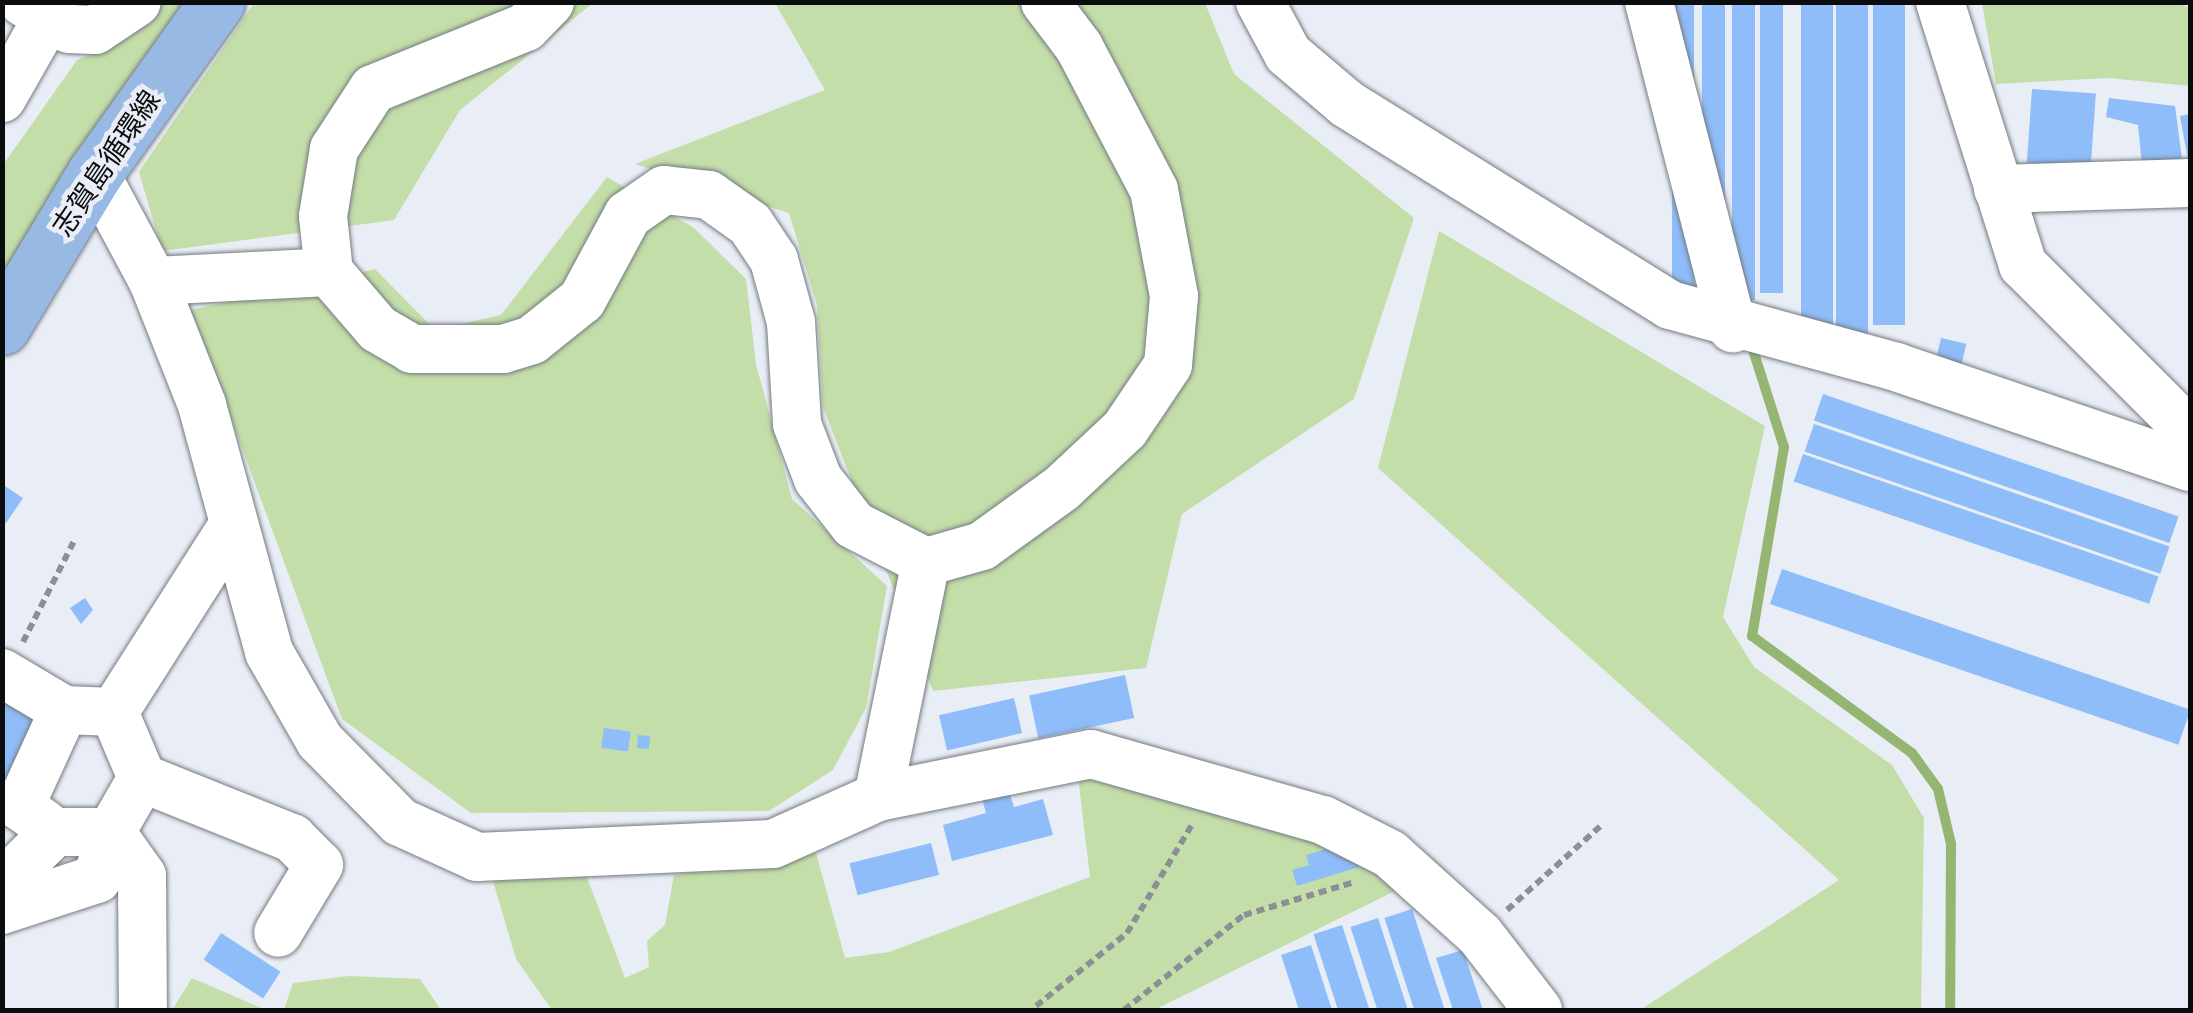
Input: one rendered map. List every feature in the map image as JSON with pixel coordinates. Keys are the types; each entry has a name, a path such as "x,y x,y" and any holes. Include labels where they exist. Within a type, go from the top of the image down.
{"main road":[{"name":"志賀島循環線","path":"3,326 95,173 217,2"}],"street":[{"path":"2,98 36,10 96,30 137,2"},
{"path":"550,2 526,27 373,89 334,150 323,216 329,272 378,329 412,349 503,349 532,340 582,300 628,215 664,190 709,195 750,224 774,260 791,322 797,424 818,479 854,525 926,562 982,546 1062,488 1125,429 1168,365 1174,296 1154,190 1079,48 1045,2"},
{"path":"1260,2 1288,54 1348,104 1636,286 1734,328 1896,367 2190,467"},
{"path":"1649,2 1734,328"},
{"path":"1940,2 2023,264 2190,432"},
{"path":"95,173 153,280 202,406 230,530 269,652 320,741 400,822 477,857 773,844 878,796 1091,754 1212,792 1322,820 1390,854 1480,935 1538,1010"},
{"path":"1998,189 2190,183"},
{"path":"153,280 329,272"},
{"path":"114,712 230,530"},
{"path":"878,796 926,562"},
{"path":"5,674 64,710 114,712"},
{"path":"64,710 20,806 55,832 111,832"},
{"path":"114,712 142,778 292,838 320,865 278,933"},
{"path":"2,910 97,879 111,832 142,778"},
{"path":"2,884 55,832"},
{"path":"111,832 142,876 143,1010"}],"path":[{"path":"5,674 74,540"},
{"path":"1036,1006 1127,934 1212,792"},
{"path":"1480,935 1603,824"},
{"path":"1124,1010 1244,914 1371,877 1390,854"}],"green space":[{"path":"2176,2 2190,8 2190,86 2108,78 1996,84 1982,3"},
{"path":"161,3 195,3 3,291 3,165 77,60 122,41"},
{"path":"254,3 593,3 460,110 394,220 162,251 139,172"},
{"path":"775,3 1205,3 1234,74 1414,218 1354,399 1182,514 1146,668 933,691 823,407 817,305 789,213 635,164 825,90"},
{"path":"607,177 694,228 746,279 756,364 792,499 887,586 866,708 833,770 769,811 471,813 342,719 191,310 375,269 435,330 501,315"},
{"path":"1439,231 1765,426 1723,617 1754,667 1892,765 1924,818 1921,1010 1640,1010 1839,880 1378,468"},
{"path":"1078,777 1308,833 1401,888 1154,1010 552,1010 516,959 493,881 585,872 625,978 649,967 647,941 665,925 674,875 816,853 845,958 889,952 1090,877"},
{"path":"349,976 420,979 441,1010 284,1010 293,983"},
{"path":"192,978 266,1010 172,1010"}],"building":[{"path":"1672,2 1694,2 1694,314 1672,314"},
{"path":"1702,2 1725,2 1725,307 1702,307"},
{"path":"1732,2 1755,2 1755,300 1732,300"},
{"path":"1760,2 1783,2 1783,293 1760,293"},
{"path":"1801,2 1833,2 1833,344 1801,344"},
{"path":"1836,2 1868,2 1868,335 1836,335"},
{"path":"1873,2 1905,2 1905,325 1873,325"},
{"path":"2032,89 2096,93 2091,167 2027,163"},
{"path":"2109,98 2175,106 2184,174 2143,175 2138,125 2106,117"},
{"path":"2190,114 2190,166 2189,166 2180,116"},
{"path":"1941,338 1966,344 1960,373 1934,367"},
{"path":"1823,394 2179,516 2169,543 1814,420"},
{"path":"1814,424 2170,546 2160,574 1805,451"},
{"path":"1803,454 2159,576 2149,604 1794,481"},
{"path":"2,484 23,498 6,523 2,521"},
{"path":"1782,569 2190,709 2178,745 1770,604"},
{"path":"85,598 93,610 81,624 70,608"},
{"path":"1125,675 1134,718 1038,738 1029,695"},
{"path":"1014,698 1022,733 947,750 939,715"},
{"path":"2,701 48,725 2,809"},
{"path":"604,728 631,732 628,752 601,748"},
{"path":"638,735 650,736 649,749 637,748"},
{"path":"1008,788 1014,807 1043,799 1053,835 952,861 943,825 986,813 981,795"},
{"path":"931,843 939,875 857,895 849,863"},
{"path":"1336,846 1340,856 1354,852 1359,867 1297,886 1292,870 1309,865 1306,855"},
{"path":"1412,909 1445,1010 1414,1010 1384,918"},
{"path":"1378,918 1408,1010 1377,1010 1350,927"},
{"path":"1342,925 1370,1010 1338,1010 1313,934"},
{"path":"221,933 281,972 263,999 204,960"},
{"path":"1311,945 1332,1010 1299,1010 1281,955"},
{"path":"1463,950 1483,1010 1453,1010 1436,958"}],"waterway":[{"path":"1753,350 1784,447 1752,636 1912,753 1938,789 1951,844 1950,1010"}]}
